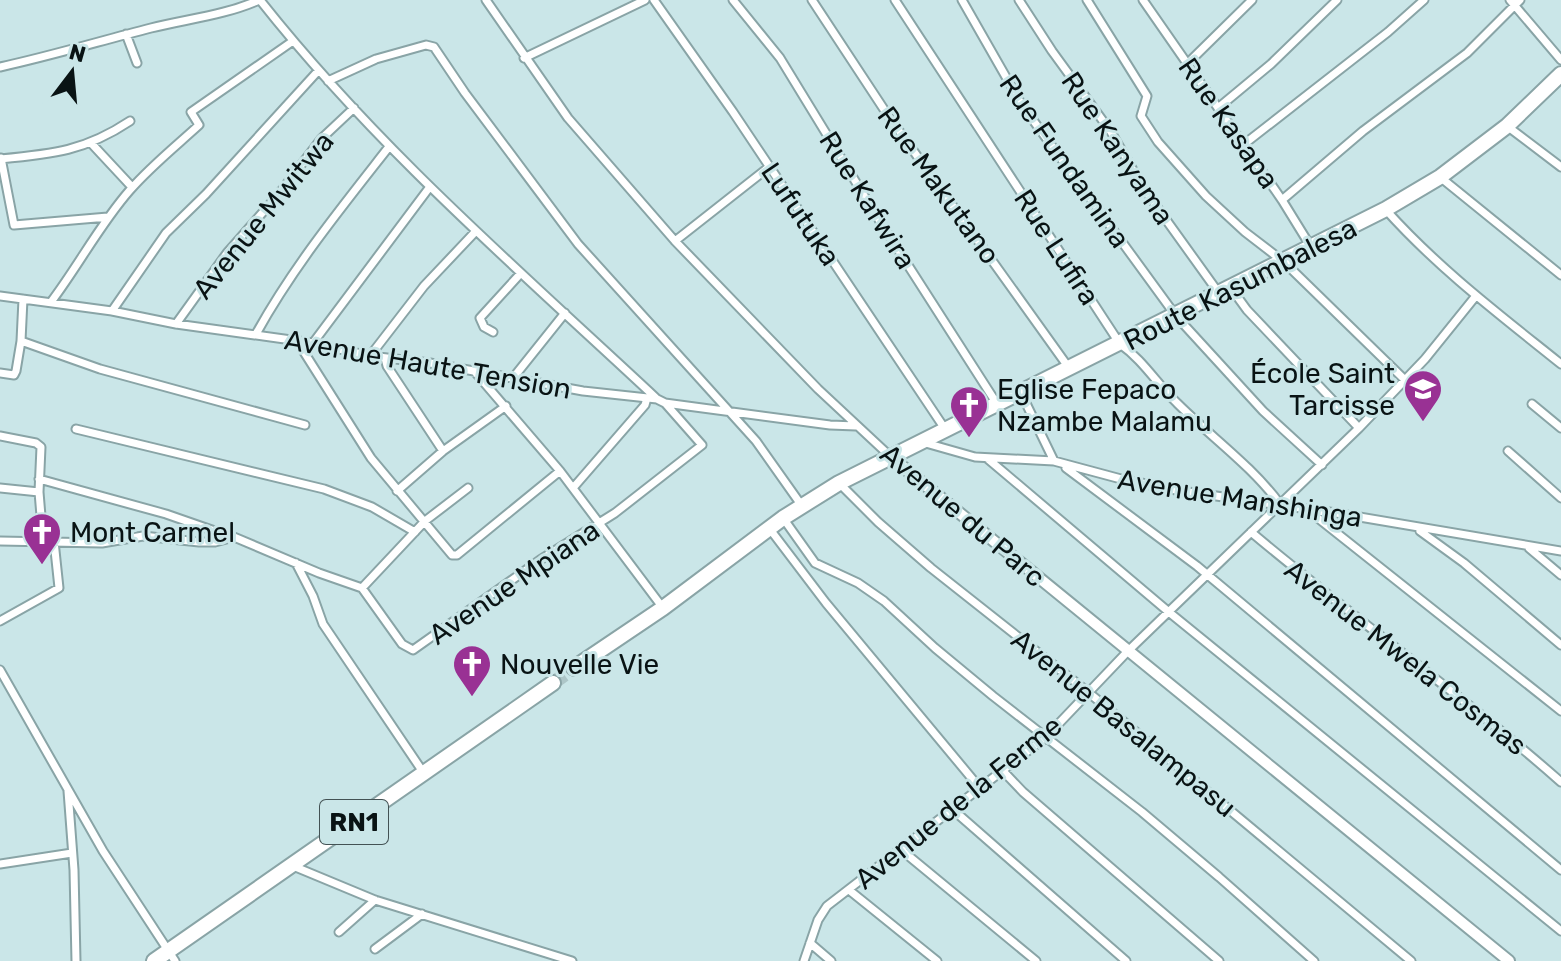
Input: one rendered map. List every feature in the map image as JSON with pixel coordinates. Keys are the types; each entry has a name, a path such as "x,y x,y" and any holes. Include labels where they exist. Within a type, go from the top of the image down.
{"highway":[{"name":"Route Kasumbalesa","path":"574,668 663,608 783,518 839,483 1312,248 1440,177 1507,126 1561,74"},
{"name":"RN1","path":"154,961 172,956 291,866 553,683"}],"street":[{"path":"0,67 237,9 260,0 318,71 388,148 656,400 645,405 573,488"},
{"name":"Avenue du Parc","path":"486,0 568,118 675,241 856,426 1509,961"},
{"path":"524,58 645,0"},
{"name":"Lufutuka","path":"654,0 945,429"},
{"name":"Rue Kafwira","path":"733,0 780,58 883,227 997,404"},
{"name":"Rue Makutano","path":"812,0 887,114 1069,368"},
{"name":"Rue Lufira","path":"895,0 1120,344 1133,354 1174,401 1252,471 1280,504"},
{"name":"Rue Fundamina","path":"962,0 1022,105 1176,316"},
{"name":"Rue Kanyama","path":"1019,0 1111,132 1144,189 1225,290"},
{"path":"1087,0 1147,96 1141,116 1158,142 1206,196 1284,262 1405,380"},
{"path":"1187,64 1252,0"},
{"path":"1218,108 1271,64 1337,0"},
{"path":"1243,145 1388,32 1424,0"},
{"name":"Rue Kasapa","path":"1145,1 1312,248"},
{"path":"1282,200 1363,131 1467,53 1515,2 1561,60"},
{"path":"126,34 137,63"},
{"path":"51,302 132,187 199,125 191,112 293,41"},
{"path":"328,81 376,59 426,45 434,47 578,244 756,441 802,506"},
{"path":"112,311 166,233 206,194 318,71"},
{"name":"Avenue Mwitwa","path":"176,324 227,253 278,195 321,139 354,108"},
{"path":"108,217 14,225 1,158 53,155 91,143 130,121"},
{"path":"1507,126 1561,167"},
{"path":"91,143 132,187"},
{"path":"256,334 282,287 388,148"},
{"path":"675,241 769,167"},
{"path":"1440,177 1561,275"},
{"path":"313,343 429,188"},
{"path":"1386,209 1429,255 1475,297 1561,364"},
{"path":"370,356 424,286 476,231"},
{"path":"493,332 484,327 480,318 521,273"},
{"path":"1225,290 1359,428"},
{"name":"Avenue Haute Tension","path":"0,296 313,343 370,356 474,370 583,391 856,426"},
{"name":"Avenue de la Ferme","path":"804,961 818,920 827,906 1046,737 1128,651 1359,428 1405,380 1475,297"},
{"path":"0,373 14,375 16,371 23,299"},
{"path":"513,378 565,313"},
{"path":"1176,316 1263,411 1322,465"},
{"path":"21,341 100,369 305,425"},
{"path":"297,341 371,458 452,555 457,555 560,471"},
{"path":"385,358 413,409 443,451"},
{"path":"474,370 560,471 663,608"},
{"path":"1021,393 1058,463 1208,575 1561,870"},
{"name":"Avenue Mpiana","path":"362,588 402,644 413,650 540,560 591,526 598,525 702,445 656,400"},
{"path":"1532,404 1561,428"},
{"path":"397,491 443,451 506,406"},
{"path":"76,429 324,489 372,507 415,532"},
{"path":"0,436 39,445 43,540"},
{"name":"Avenue Manshinga","path":"922,442 988,459 1024,458 1058,463 1181,491 1280,504 1561,551"},
{"path":"1508,451 1561,498"},
{"path":"988,459 1170,613 1561,931"},
{"path":"39,479 166,514 234,537 362,588 425,521 468,488"},
{"name":"Avenue Basalampasu","path":"839,483 931,568 1088,692 1411,961"},
{"path":"0,488 39,492"},
{"path":"1306,509 1561,711"},
{"path":"783,518 815,563 858,583 884,601 935,648 1219,877 1314,961"},
{"path":"769,528 826,603 979,787"},
{"path":"1417,529 1464,563 1561,645"},
{"name":"Avenue Mwela Cosmas","path":"1251,532 1483,715 1561,782"},
{"path":"0,541 102,543 143,536 215,542 234,537"},
{"path":"0,621 59,588 54,541"},
{"path":"1528,547 1561,575"},
{"path":"296,563 323,624 424,773"},
{"path":"0,670 103,851 172,956"},
{"path":"1003,771 1034,802 1219,961"},
{"path":"67,786 76,961"},
{"path":"951,808 1126,961"},
{"path":"899,848 1036,961"},
{"path":"0,864 72,853"},
{"path":"291,866 375,900 572,961"},
{"path":"849,890 937,961"},
{"path":"339,932 375,900"},
{"path":"375,949 422,914"},
{"path":"810,943 831,961"}],"tunnel":[{"path":"553,683 574,668"}],"place":[{"name":"École Saint Tarcisse","path":"1423,423"},
{"name":"Eglise Fepaco Nzambe Malamu","path":"969,439"},
{"name":"Mont Carmel","path":"42,566"},
{"name":"Nouvelle Vie","path":"472,698"}]}
